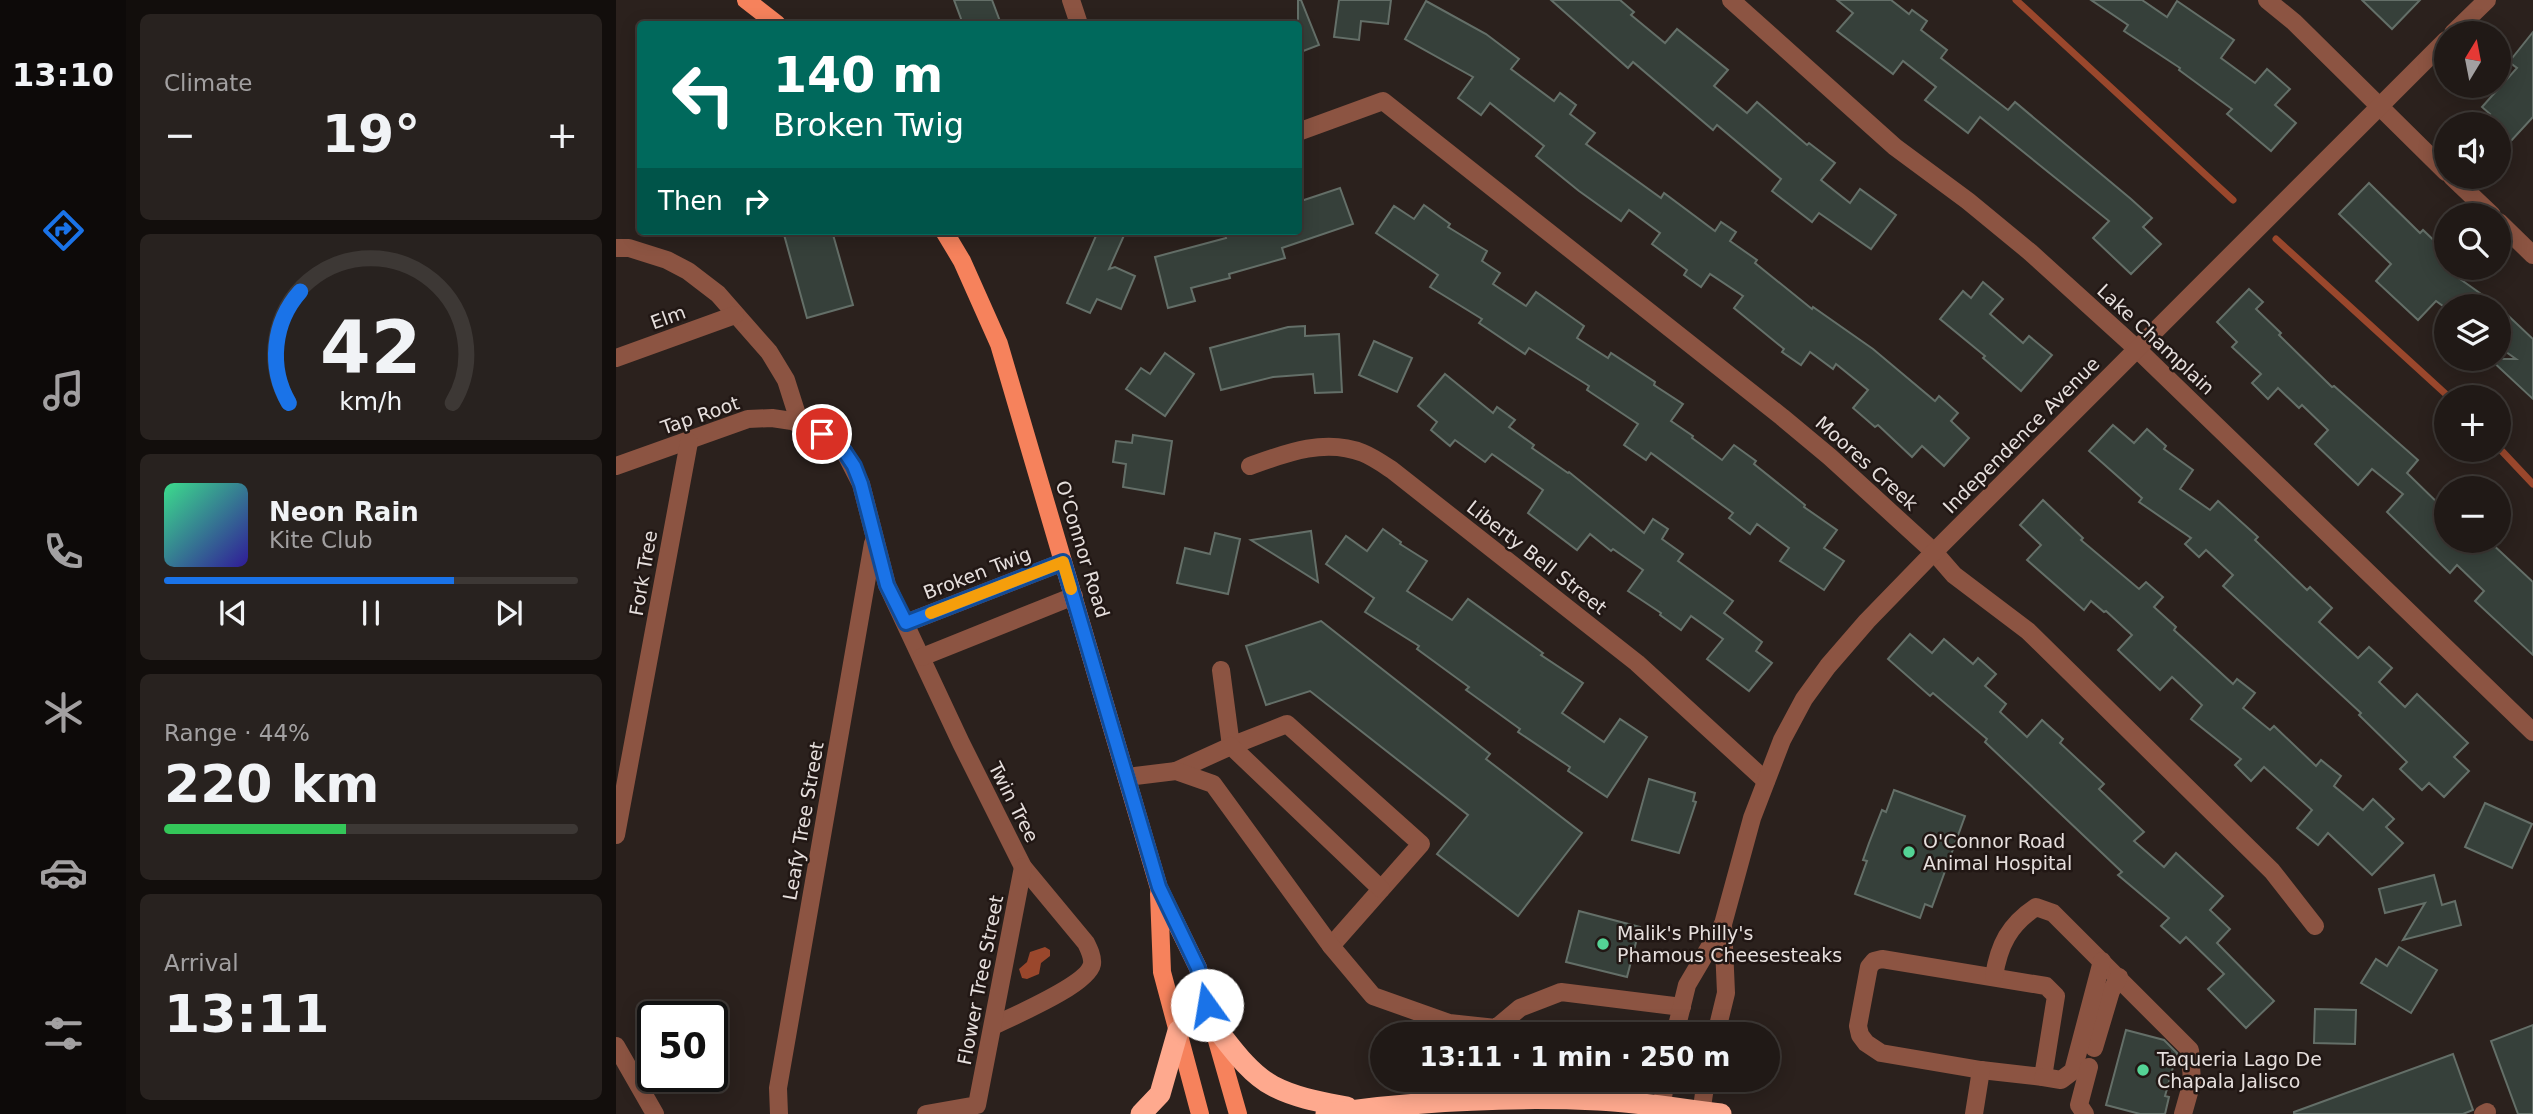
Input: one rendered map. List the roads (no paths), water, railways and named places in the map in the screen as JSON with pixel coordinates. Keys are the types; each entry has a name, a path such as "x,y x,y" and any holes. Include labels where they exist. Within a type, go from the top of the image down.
{"highway":[{"path":"1212,1023 1248,1065 1270,1085 1300,1097 1359,1109"},
{"path":"1141,1114 1160,1094 1178,1031"},
{"path":"1326,1114 1472,1092"},
{"path":"1508,1092 1708,1113"}],"main road":[{"path":"746,0 773,21"},
{"name":"O'Connor Road","path":"946,235 962,261 999,344 1159,887 1198,968 1238,1114"},
{"name":"O'Connor Road","path":"1159,887 1162,972 1200,1114"}],"street":[{"path":"1070,0 1078,21"},
{"name":"Lake Champlain","path":"1731,0 1895,147 1968,201 2030,252 2137,349 2533,732"},
{"path":"2267,0 2294,22 2434,160"},
{"path":"2465,21 2487,0"},
{"name":"Independence Avenue","path":"1678,1022 1687,985 1723,924 1752,818 1782,740 1804,699 1828,666 1934,552 2434,52"},
{"name":"Moores Creek","path":"1302,131 1383,101 1782,417 1934,552 1954,575 2028,631 2272,871 2315,926"},
{"path":"2465,189 2479,203"},
{"path":"2511,234 2533,255"},
{"path":"623,248 667,260 688,271 718,294 775,361 786,380 800,424"},
{"name":"Elm","path":"616,358 735,315"},
{"name":"Tap Root","path":"616,466 748,419 772,418 800,424 833,442 844,451 854,466 874,536"},
{"name":"Fork Tree","path":"616,835 689,442"},
{"name":"Liberty Bell Street","path":"1250,466 1294,451 1329,446 1362,453 1392,470 1637,663 1766,781"},
{"name":"Twin Tree","path":"874,536 887,585 1023,867 1086,943 1091,955 1092,965 1088,972 1071,987 993,1026"},
{"name":"Leafy Tree Street","path":"779,1114 778,1088 874,536"},
{"name":"Broken Twig","path":"906,623 1063,562"},
{"path":"922,657 1074,596"},
{"path":"1220,670 1231,746 1381,889"},
{"path":"1127,777 1176,771 1287,724 1421,844 1331,946"},
{"path":"1176,771 1213,784 1331,946 1373,996 1446,1022"},
{"name":"Flower Tree Street","path":"926,1114 977,1105 1023,867"},
{"path":"1994,976 1998,951 2021,918 2036,907 2053,913 2189,1050 2192,1082 2183,1114"},
{"name":"Independence Avenue","path":"1719,1022 1726,993 1723,924"},
{"path":"2043,1077 2056,996 2046,986 1882,959 1874,961 1870,967 1858,1026 1866,1043 1881,1053 2061,1080 2073,1071 2102,961"},
{"path":"2094,1048 2111,990 2119,977"},
{"path":"1503,1022 1520,1008 1562,992 1682,1007"},
{"path":"616,1046 655,1114"},
{"path":"2085,1114 2079,1105 2089,1067"},
{"path":"1974,1114 1981,1070"},
{"path":"1661,1110 1664,1092"},
{"path":"1707,1092 1708,1113"}],"waterway":[{"path":"2016,0 2233,200"},
{"path":"2276,239 2436,385"},
{"path":"2511,461 2533,484"}],"place":[{"name":"O'Connor Road Animal Hospital","path":"1909,852"},
{"name":"Malik's Philly's Phamous Cheesesteaks","path":"1603,944"},
{"name":"Taqueria Lago De Chapala Jalisco","path":"2143,1070"}]}
